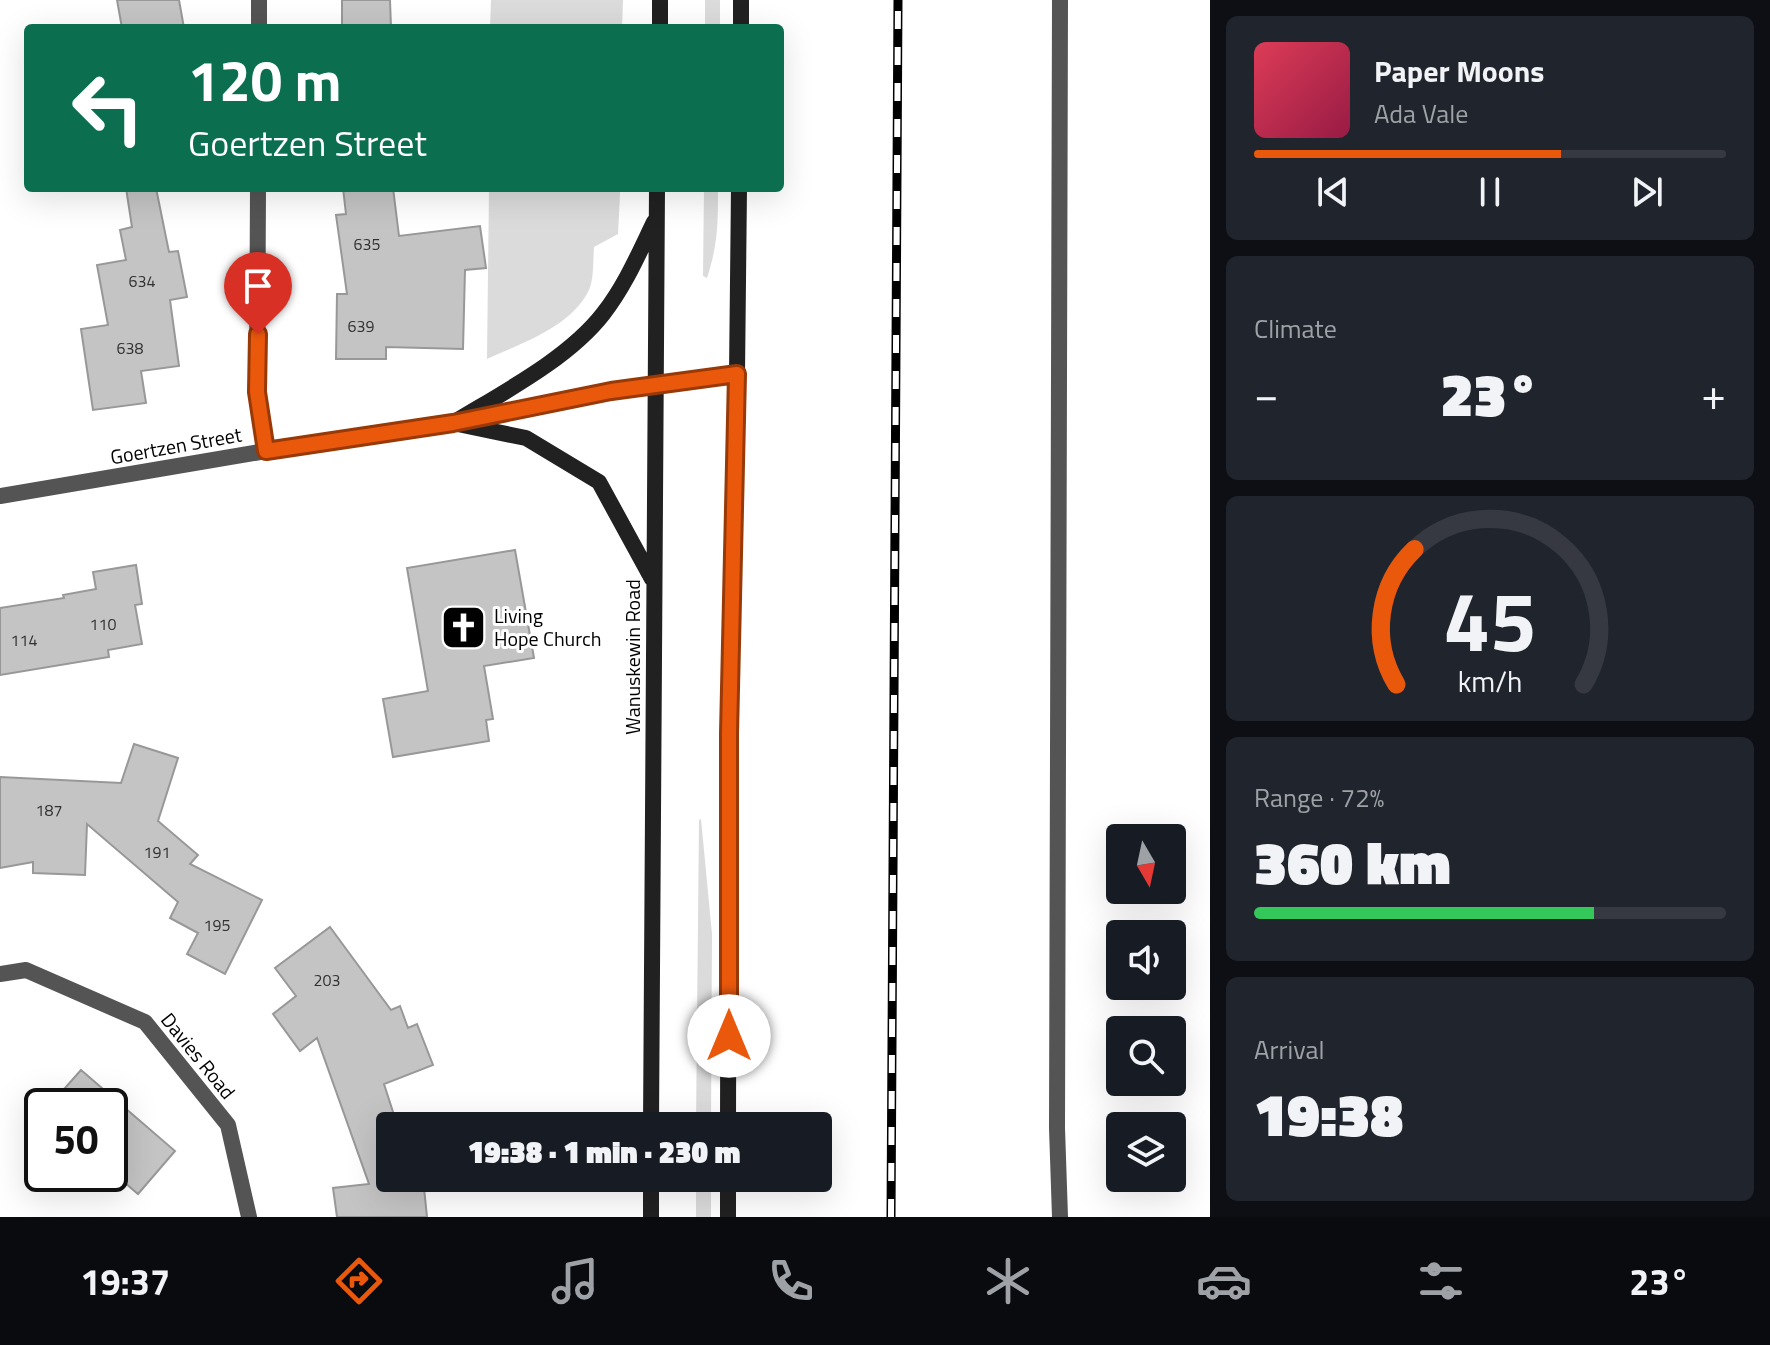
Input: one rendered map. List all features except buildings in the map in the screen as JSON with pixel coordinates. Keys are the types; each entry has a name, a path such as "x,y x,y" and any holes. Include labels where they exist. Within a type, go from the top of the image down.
{"main road":[{"path":"660,0 660,24"},
{"path":"741,0 741,24"},
{"name":"Wanuskewin Road","path":"651,1112 657,192"},
{"path":"728,1112 729,734 739,192"},
{"path":"453,423 522,381 579,341 623,286 657,217"},
{"path":"453,423 526,438 599,482 654,583"},
{"path":"651,1192 651,1217"},
{"path":"728,1192 728,1217"}],"street":[{"path":"259,0 259,24"},
{"path":"1060,0 1057,1128 1060,1217"},
{"path":"258,192 257,392 266,451"},
{"name":"Goertzen Street","path":"0,496 453,423 611,391 737,374"},
{"name":"Davies Road","path":"0,974 26,970 145,1022 228,1125 249,1217"}],"shaded area":[{"path":"491,0 623,0 622,24 490,24"},
{"path":"705,0 720,0 720,24 705,24"},
{"path":"489,192 620,192 618,234 594,247 591,286 581,303 558,324 487,359"},
{"path":"704,192 718,192 717,233 707,278 703,276"},
{"path":"699,820 712,934 711,1112 696,1112"},
{"path":"696,1192 711,1192 711,1217 696,1217"}],"railway":[{"path":"891,1217 898,0"}],"place":[{"name":"Living Hope Church","path":"463,628"}],"route":[{"path":"258,334 257,392 266,451 453,423 611,391 737,374 729,734 729,1036"}]}
